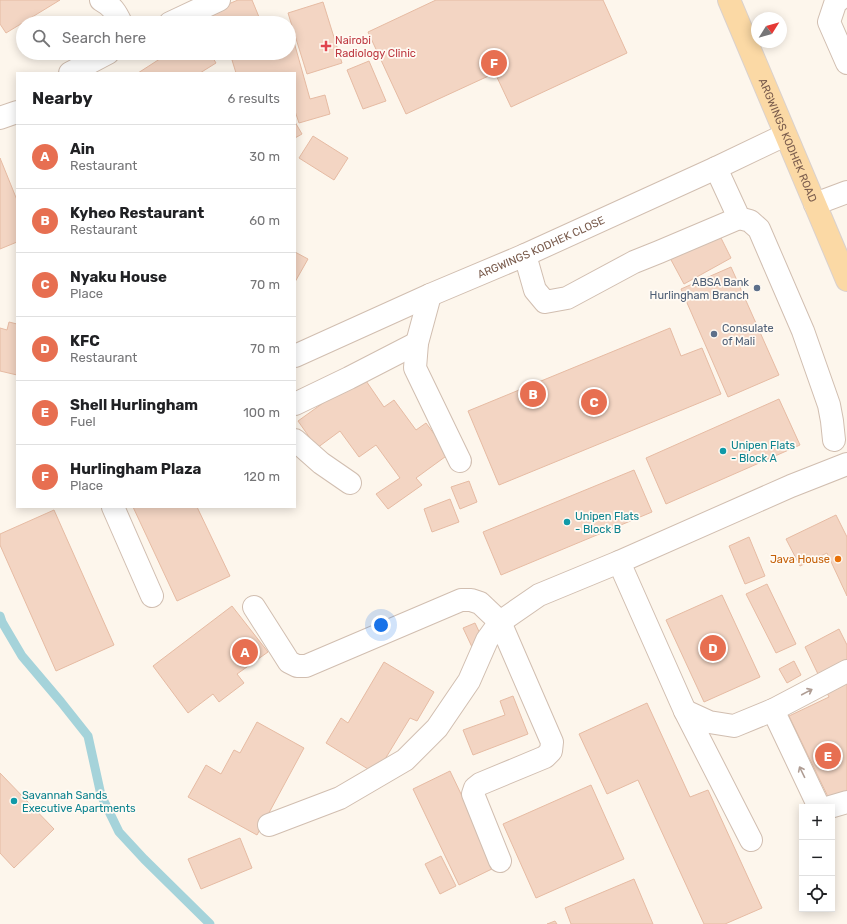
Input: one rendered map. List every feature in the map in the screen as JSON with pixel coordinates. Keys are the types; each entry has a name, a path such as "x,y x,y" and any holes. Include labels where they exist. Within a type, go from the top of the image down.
{"main road":[{"name":"ARGWINGS KODHEK ROAD","path":"729,0 847,280"}],"street":[{"path":"101,0 116,12 118,16"},
{"path":"839,0 836,1 829,22 847,63"},
{"path":"185,16 216,1"},
{"path":"72,72 95,60"},
{"path":"0,118 16,112"},
{"name":"ARGWINGS KODHEK CLOSE","path":"296,356 525,255 785,135"},
{"path":"716,168 739,218"},
{"path":"815,204 847,192"},
{"path":"525,255 535,290 545,302 567,298 634,262 739,218 750,221 759,229 803,331 827,400 832,421 834,440"},
{"path":"430,296 417,343 415,368 460,461"},
{"path":"296,404 417,343"},
{"path":"296,441 321,463 350,482"},
{"path":"269,824 340,798 405,760 437,728 469,681 487,640 500,622 539,595 619,562 791,486 847,464"},
{"path":"113,508 152,596"},
{"path":"619,562 685,711 750,840"},
{"path":"254,607 289,662 297,666 306,666 461,600 470,600 480,603 500,622 552,742 552,750 545,757 480,784 475,788 473,794 500,861"},
{"path":"685,711 709,722 734,726 773,710 847,671"},
{"path":"773,710 818,804"},
{"path":"835,806 847,802"}],"building":[{"path":"0,0 60,0 34,16 16,16 16,27 6,33 0,24"},
{"path":"238,0 252,0 259,16 202,16"},
{"path":"436,0 603,0 627,53 511,107 495,73 406,114 368,32"},
{"path":"323,2 342,63 307,74 296,39 296,16 289,16 288,13"},
{"path":"296,49 310,99 325,95 330,114 299,123 296,114 296,72 236,72 232,60 296,60"},
{"path":"158,60 214,60 216,63 202,72 140,72"},
{"path":"369,61 386,101 363,109 347,70"},
{"path":"296,124 302,134 296,137"},
{"path":"313,136 348,158 334,180 299,158"},
{"path":"0,158 16,198 16,242 0,249"},
{"path":"718,232 731,258 684,284 670,258"},
{"path":"296,253 308,259 296,280"},
{"path":"731,267 779,375 728,397 681,289"},
{"path":"9,322 16,324 16,375 0,371 0,328 7,330"},
{"path":"670,328 681,356 702,348 721,394 499,485 468,411"},
{"path":"362,375 384,407 394,400 416,430 426,423 449,454 416,478 422,485 388,509 376,494 400,478 376,445 359,457 340,431 317,448 298,421"},
{"name":"Unipen Flats - Block A","path":"779,399 800,445 666,504 646,458"},
{"name":"Unipen Flats - Block B","path":"634,470 652,512 501,575 483,532"},
{"path":"469,481 477,502 460,509 451,487"},
{"path":"450,499 459,522 432,532 424,509"},
{"path":"133,508 197,508 230,576 177,601"},
{"path":"54,510 114,645 56,671 0,545 0,534"},
{"name":"Java House","path":"836,515 847,537 847,596 827,553 800,566 786,539"},
{"path":"749,537 765,576 745,584 729,546"},
{"path":"767,584 796,644 776,653 746,594"},
{"path":"722,595 760,677 704,702 666,620"},
{"path":"232,606 268,652 237,674 244,683 219,702 213,694 188,713 153,666"},
{"path":"475,623 484,642 472,647 463,628"},
{"path":"839,629 847,645 847,796 831,803 789,716 829,697 805,647"},
{"path":"794,661 801,675 787,683 779,669"},
{"path":"384,662 434,692 417,721 410,718 376,774 326,743 341,718 348,723"},
{"path":"513,696 528,734 473,755 463,730 505,715 500,701"},
{"path":"647,703 690,797 708,790 762,908 725,924 704,924 638,780 607,794 579,734"},
{"path":"257,722 304,748 257,835 188,797 206,765 221,774 234,750 240,753"},
{"path":"450,771 496,867 459,885 413,789"},
{"name":"Savannah Sands Executive Apartments","path":"0,773 54,829 14,868 0,853"},
{"path":"591,785 624,859 536,898 503,824"},
{"path":"240,838 252,868 201,889 188,859"},
{"path":"441,856 456,886 440,894 425,864"},
{"path":"634,879 653,924 571,924 565,908"},
{"path":"555,921 557,924 547,924"}],"waterway":[{"path":"0,616 22,656 88,736 101,795 119,832 144,859 210,924"}],"place":[{"name":"Nairobi Radiology Clinic","path":"326,46"},
{"name":"Hurlingham Plaza","path":"494,63"},
{"name":"ABSA Bank Hurlingham Branch","path":"757,288"},
{"name":"Consulate of Mali","path":"714,334"},
{"name":"Kyheo Restaurant","path":"533,394"},
{"name":"Nyaku House","path":"594,402"},
{"name":"Unipen Flats - Block A","path":"723,451"},
{"name":"Unipen Flats - Block B","path":"567,522"},
{"name":"Java House","path":"838,559"},
{"name":"KFC","path":"713,648"},
{"name":"Ain","path":"245,652"},
{"name":"Shell Hurlingham","path":"828,756"},
{"name":"Savannah Sands Executive Apartments","path":"14,801"}]}
